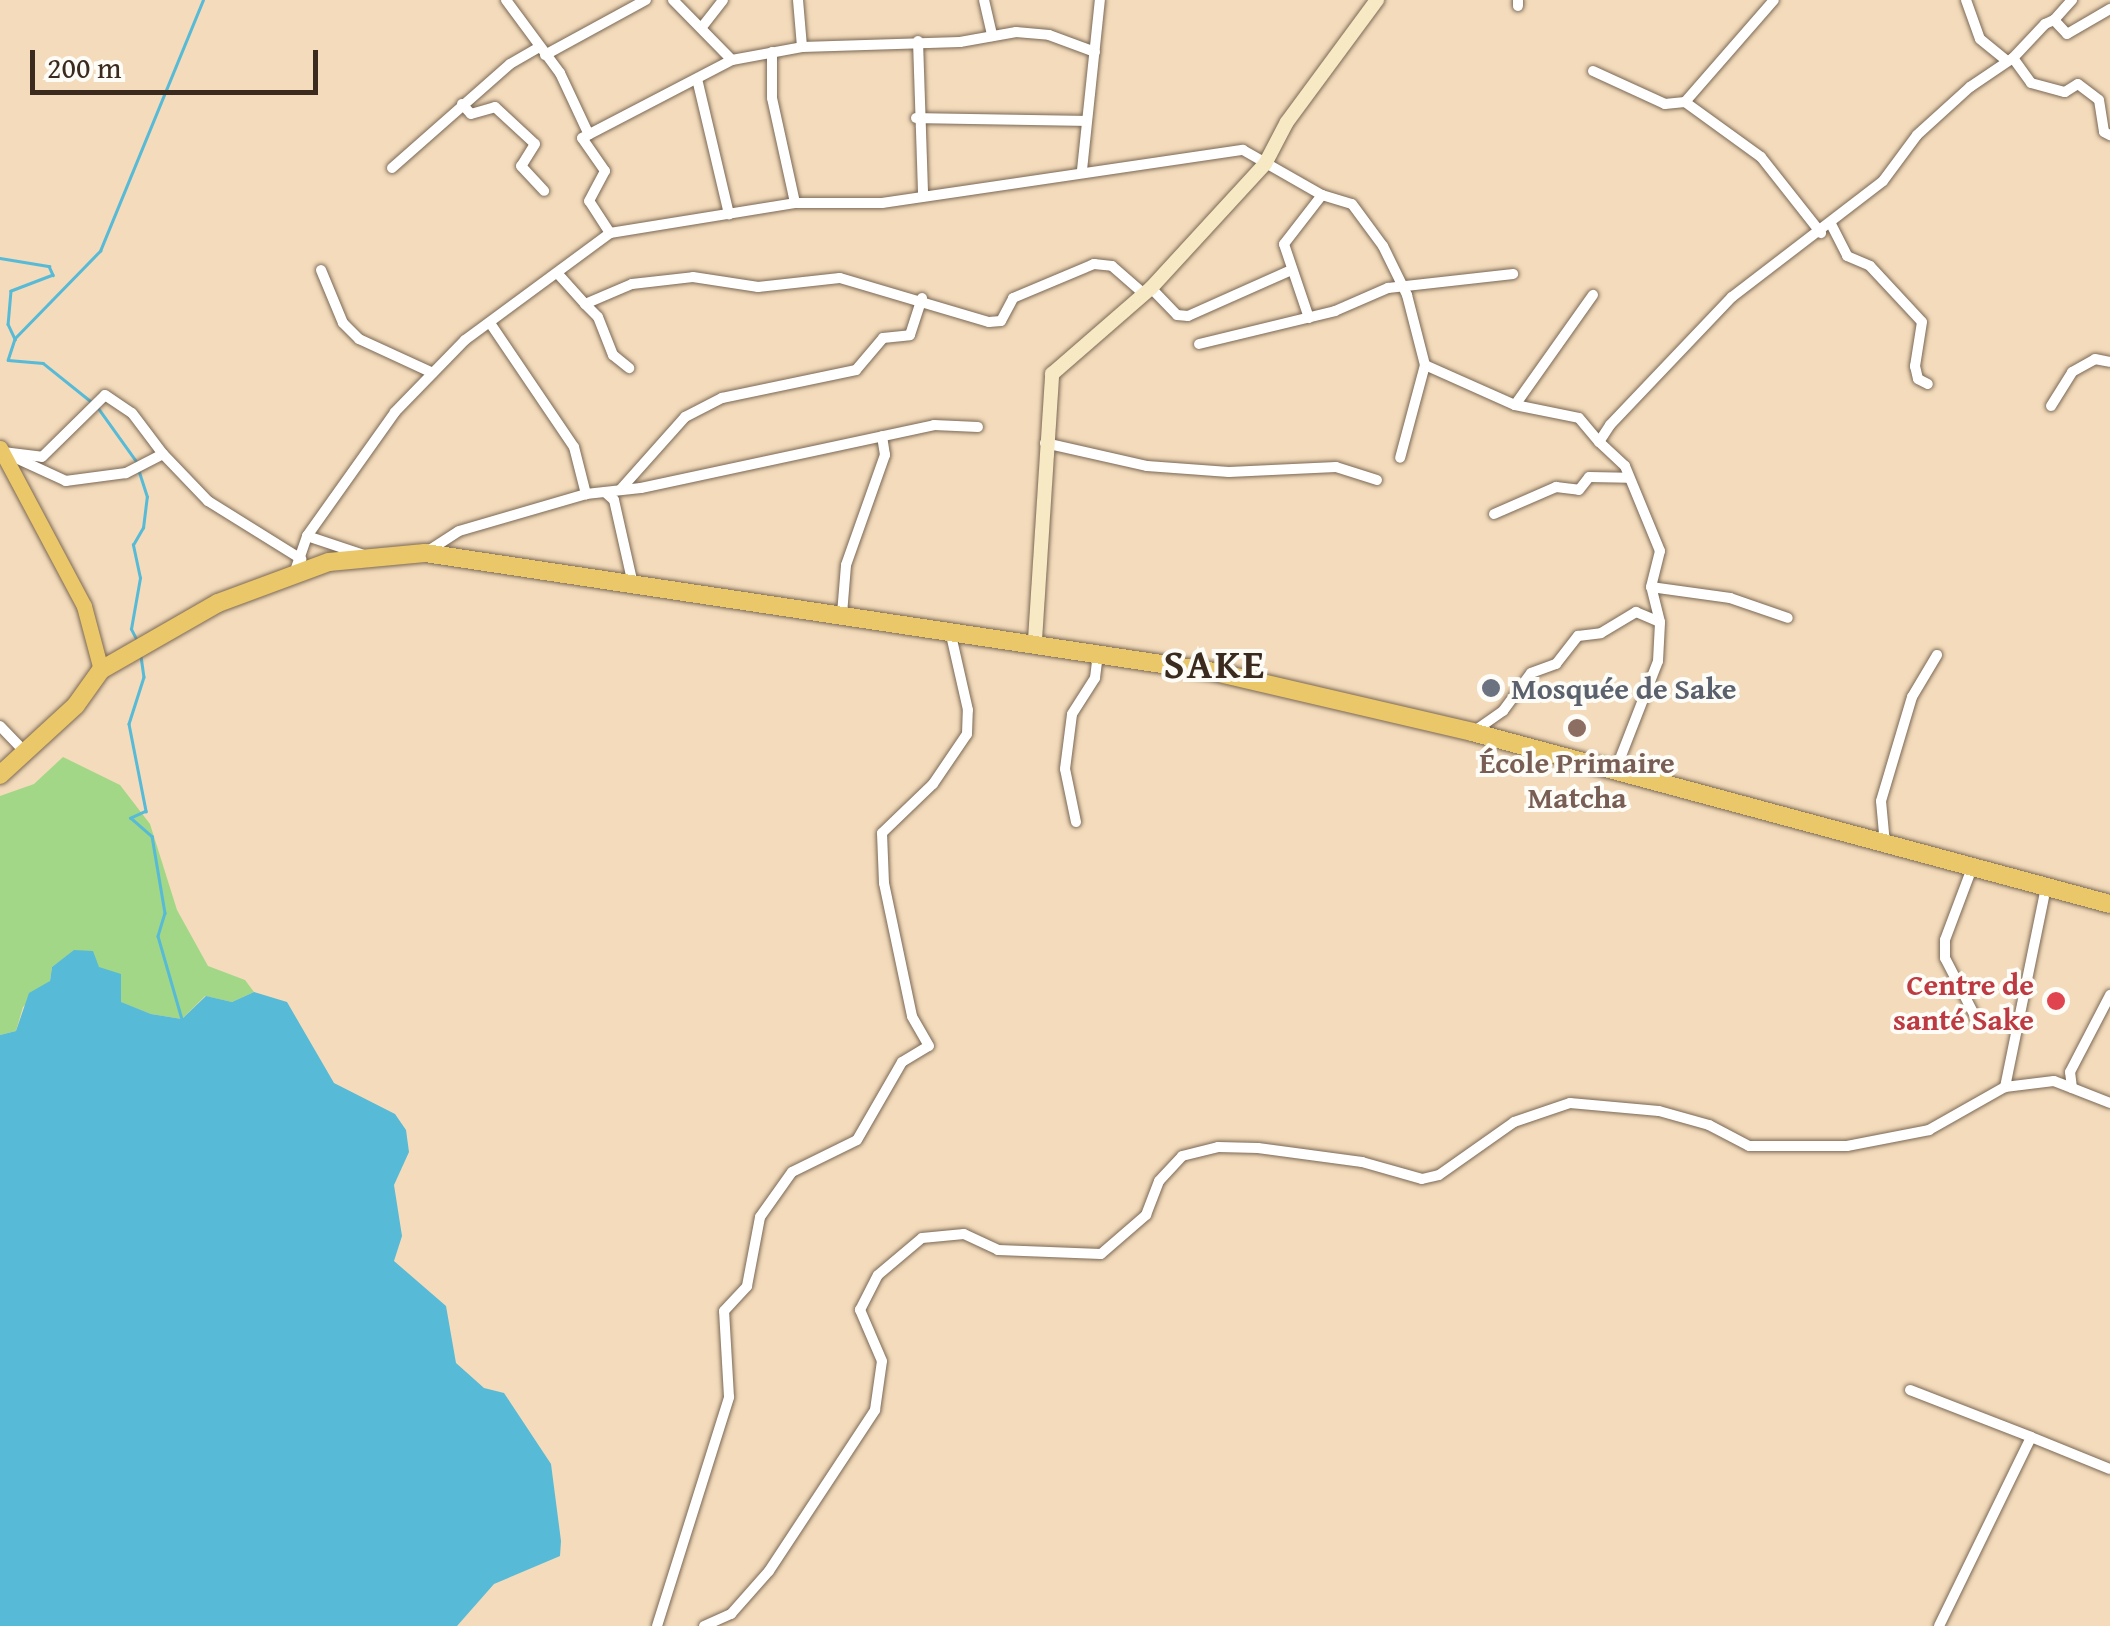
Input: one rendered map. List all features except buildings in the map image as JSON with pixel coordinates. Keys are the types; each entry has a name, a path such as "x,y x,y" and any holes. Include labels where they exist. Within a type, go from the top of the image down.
{"highway":[{"path":"0,775 76,705 101,670 153,640 300,564 426,553 1035,640 1233,676 1472,732 1614,774 2110,904"}],"main road":[{"path":"1035,640 1052,374 1148,291 1265,164 1287,122 1377,0"},
{"path":"2,450 84,606 101,670"}],"street":[{"path":"506,0 542,51 589,135"},
{"path":"392,168 462,104 542,51 646,0"},
{"path":"673,0 732,60"},
{"path":"702,27 723,0"},
{"path":"798,0 802,47"},
{"path":"984,0 992,36"},
{"path":"1082,170 1100,0"},
{"path":"1966,0 1980,39 2010,59 2031,83 2066,92 2078,84 2099,100 2104,132 2110,135"},
{"path":"1599,442 1618,413 1649,390 1732,296 1774,260 1821,233 1883,181 1917,135 1970,86 2010,59 2072,0"},
{"path":"1685,102 1768,2"},
{"path":"2054,20 2067,34 2110,8"},
{"path":"610,232 589,200 605,171 582,138 698,83 732,60 802,47 992,36 1049,35 1095,52"},
{"path":"918,41 916,118 922,194"},
{"path":"772,52 772,98 796,204"},
{"path":"1592,71 1665,104 1685,102 1761,157 1821,233"},
{"path":"698,83 730,214"},
{"path":"462,104 472,114 495,108 535,144 521,166 544,191"},
{"path":"916,118 1085,121"},
{"path":"42,456 99,398 114,397 208,501 300,564 306,536 352,464 433,373 490,323 560,275 610,232 796,204 882,203 1082,170 1248,150 1322,196 1344,199 1362,213 1402,286 1425,365 1400,458"},
{"path":"1309,318 1289,271 1284,244 1322,196"},
{"path":"1831,224 1847,256 1870,266 1922,322 1915,366 1918,379 1928,384"},
{"path":"585,304 632,284 692,277 758,287 840,278 922,298 950,315 1001,321 1013,298 1094,264 1112,266 1177,315 1188,316 1289,271"},
{"path":"322,270 344,323 359,339 433,373"},
{"path":"1199,344 1309,318 1402,286 1513,274"},
{"path":"560,275 598,317 613,354 629,368"},
{"path":"1515,406 1593,295"},
{"path":"620,490 685,417 722,398 856,370 883,338 910,334 922,298"},
{"path":"490,323 574,447 586,494"},
{"path":"2052,406 2072,372 2096,359 2110,362"},
{"path":"1425,365 1515,406 1579,418 1625,466 1638,509 1658,536 1652,587 1660,622 1658,662 1614,774"},
{"path":"426,553 459,531 586,494 945,424 978,428"},
{"path":"842,614 846,565 885,455 882,436"},
{"path":"1045,443 1147,466 1229,472 1336,467 1376,480"},
{"path":"2,450 46,476 66,482 126,473 163,454"},
{"path":"2,450 42,456"},
{"path":"42,456 46,476"},
{"path":"1494,514 1556,487 1579,490 1589,477 1628,478"},
{"path":"605,492 614,500 632,580"},
{"path":"306,536 370,556"},
{"path":"1652,587 1730,598 1788,618"},
{"path":"1472,732 1503,711 1531,673 1556,664 1578,636 1601,633 1636,612 1660,622"},
{"path":"658,1626 729,1397 724,1311 748,1286 760,1216 792,1172 856,1140 902,1062 930,1046 912,1016 884,883 882,833 932,784 967,734 968,710 949,630"},
{"path":"1076,822 1065,768 1072,714 1095,678 1098,653"},
{"path":"1885,845 1881,802 1912,697 1937,654"},
{"path":"0,726 24,751"},
{"path":"1972,868 1945,940 1945,958 1978,1022"},
{"path":"2005,1087 2046,887"},
{"path":"2072,1088 2070,1072 2110,995"},
{"path":"704,1626 731,1614 769,1571 874,1410 882,1361 864,1330 860,1310 878,1275 922,1238 964,1234 998,1250 1101,1254 1146,1215 1159,1182 1182,1156 1218,1147 1362,1162 1422,1179 1554,1105 1659,1110 1709,1124 1749,1146 1805,1149 1928,1130 2005,1087 2054,1082 2110,1104"},
{"path":"1910,1390 2110,1469"},
{"path":"1939,1626 2031,1437"}],"green space":[{"path":"63,757 120,785 150,824 177,910 208,966 245,980 254,992 232,1002 205,996 182,1019 151,1014 120,1002 99,967 75,950 52,967 50,981 23,1007 16,1031 0,1035 0,796 34,784"}],"water":[{"path":"74,950 93,951 99,967 121,974 121,1002 151,1014 182,1019 206,996 232,1002 254,992 287,1002 334,1083 395,1114 406,1130 409,1152 394,1185 402,1236 394,1261 446,1306 456,1363 484,1388 504,1393 551,1464 561,1541 560,1556 494,1584 457,1626 0,1626 0,1035 16,1031 29,993 50,981 52,967"}],"waterway":[{"path":"15,338 100,251 203,0"},
{"path":"0,258 49,266 53,275 11,291 8,324 15,339 8,360 43,363 93,403"},
{"path":"99,409 137,462"},
{"path":"136,639 131,629 140,578 133,545 143,528 147,497 138,470"},
{"path":"141,656 144,677 129,724 146,811 131,818 152,836 165,913 158,936 182,1019"}],"place":[{"name":"Mosquée de Sake","path":"1491,688"},
{"name":"École Primaire Matcha","path":"1577,728"},
{"name":"Centre de santé Sake","path":"2056,1001"}],"district":[{"name":"SAKE","path":"1215,664"}]}
